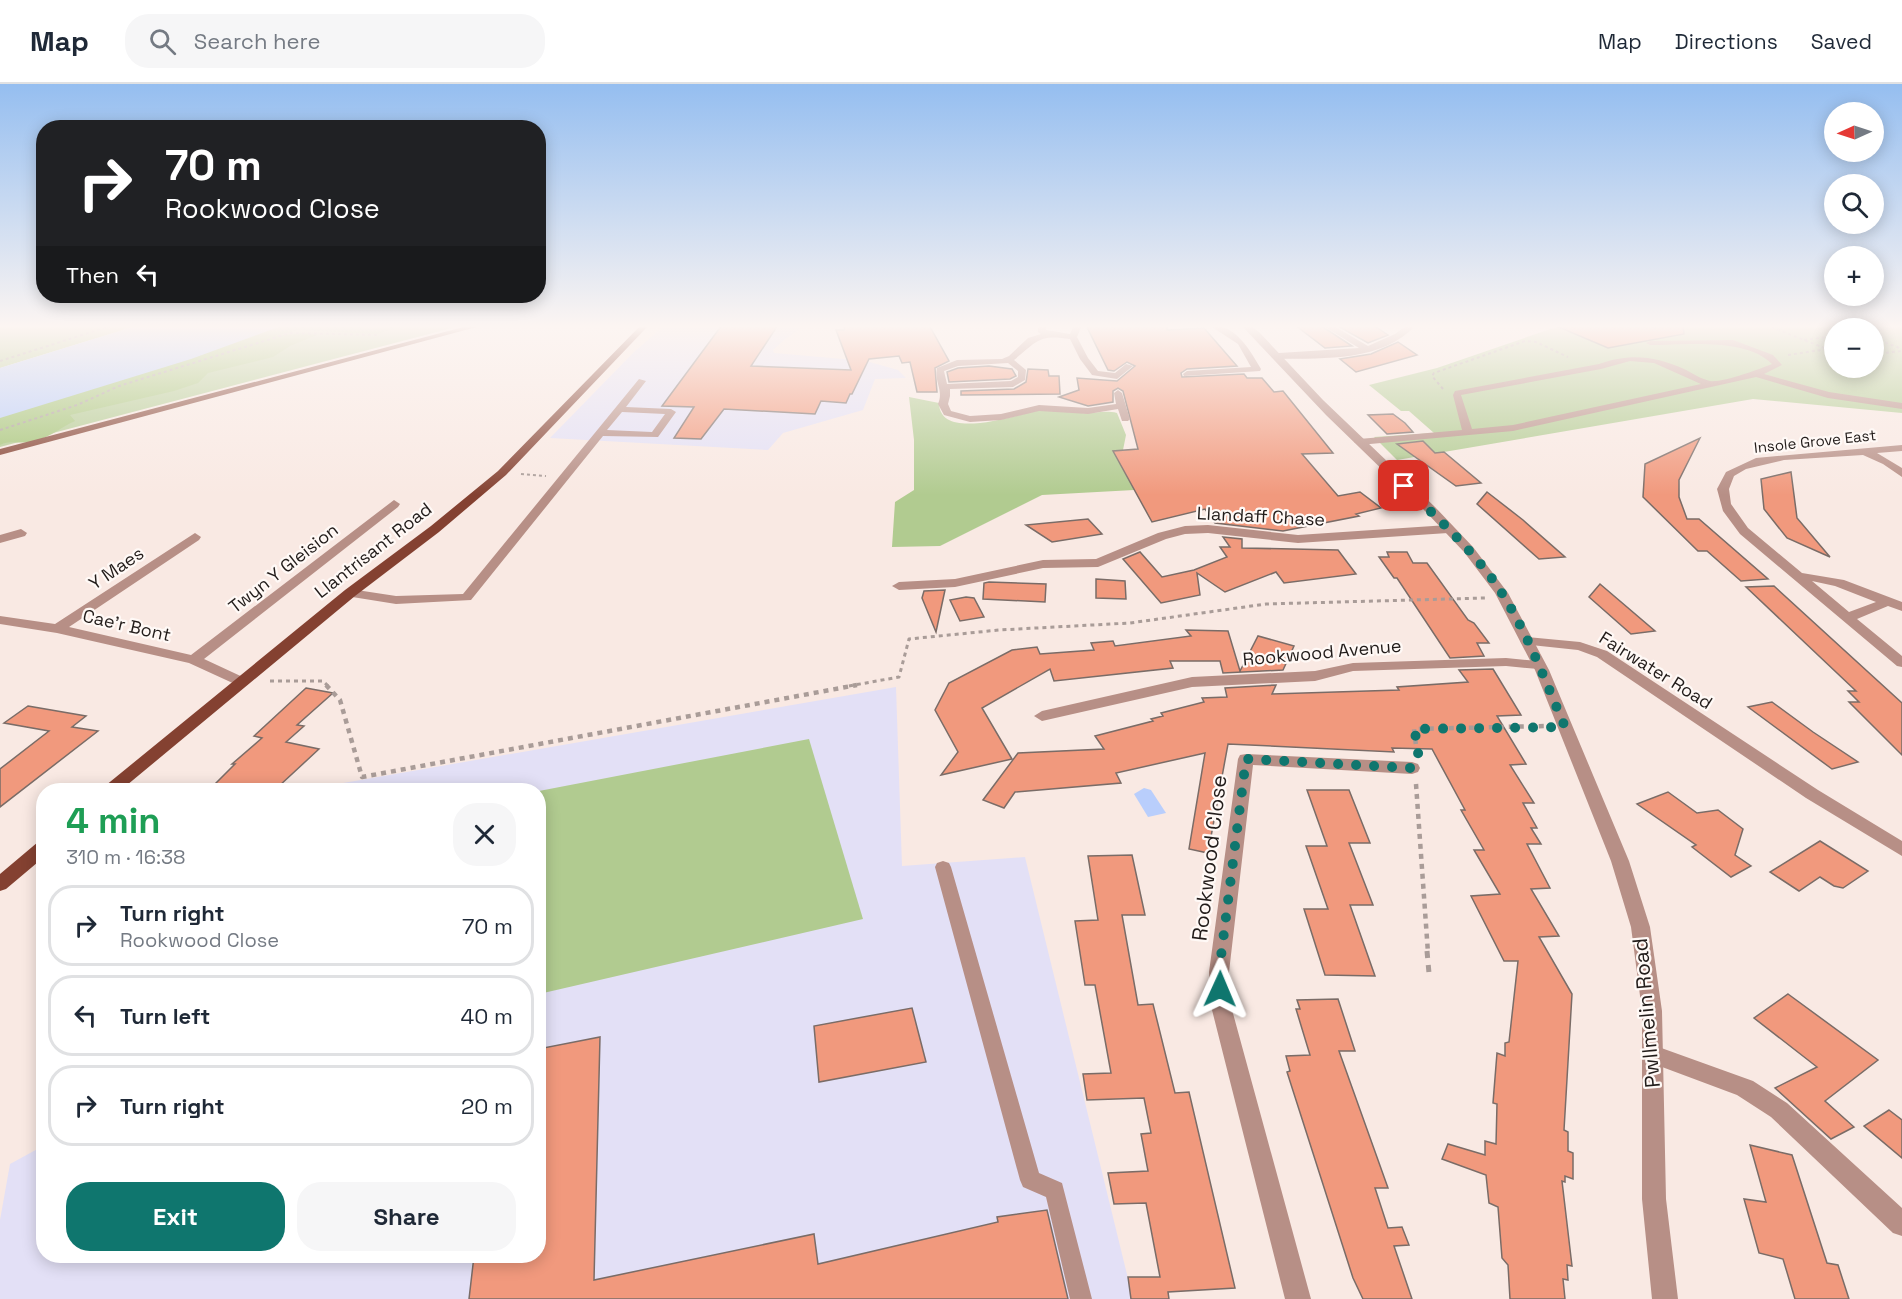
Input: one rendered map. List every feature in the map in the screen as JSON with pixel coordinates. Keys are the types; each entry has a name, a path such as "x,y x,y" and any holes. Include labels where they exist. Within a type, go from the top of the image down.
{"main road":[{"path":"0,452 266,382"},
{"name":"Llantrisant Road","path":"119,783 350,593 435,529 502,473 590,382"},
{"path":"0,884 36,854"}],"street":[{"path":"1301,382 1326,410 1448,529 1486,572 1504,598 1527,641"},
{"name":"Insole Grove East","path":"1801,577 1734,520 1723,501 1727,477 1742,466 1768,459 1902,448"},
{"path":"1865,452 1887,462 1902,474"},
{"name":"Twyn Y Gleision","path":"194,660 394,504"},
{"name":"Llandaff Chase","path":"899,586 955,583 1043,564 1098,563 1162,536 1185,530 1208,529 1298,539 1448,529"},
{"path":"0,539 21,533"},
{"name":"Y Maes","path":"57,629 195,537"},
{"path":"1801,577 1819,577 1902,607"},
{"path":"1801,577 1902,663"},
{"path":"1849,617 1887,602"},
{"name":"Cae'r Bont","path":"0,620 57,629 194,660 242,681"},
{"name":"Pwllmelin Road","path":"1527,641 1624,872 1645,949 1653,1054 1654,1203 1665,1299"},
{"name":"Fairwater Road","path":"1527,641 1580,646 1602,654 1812,794 1902,849"},
{"name":"Rookwood Avenue","path":"1042,716 1192,682 1220,679 1315,676 1353,667 1440,663 1506,662 1538,665"},
{"name":"Rookwood Close","path":"1298,1299 1221,1006 1219,972 1246,759 1412,768"},
{"path":"1653,1054 1745,1088 1779,1110 1902,1224"}],"lane":[{"path":"350,593 396,600 467,597 641,382"},
{"path":"943,382 945,387 944,409 946,414 960,418 1001,417 1039,408 1088,411 1121,406"},
{"path":"945,387 1018,382"},
{"path":"1468,433 1456,395 1517,382"},
{"path":"1703,382 1708,384"},
{"path":"1359,442 1513,428 1719,382"},
{"path":"1782,382 1828,395 1902,406"},
{"path":"1118,393 1125,419"},
{"path":"601,433 655,435 671,412 620,409"},
{"path":"943,867 1030,1180 1055,1190 1081,1299"}],"path":[{"path":"0,430 77,405 132,382"},
{"path":"1438,382 1447,397"},
{"path":"242,681 323,681 340,700 362,777 899,677 909,639 999,630 1130,623 1266,604 1504,598"},
{"path":"1429,973 1416,784 1412,768 1419,751 1414,729 1565,727"}],"shaded area":[{"path":"605,382 874,382 863,410 783,433 768,450 550,438"},
{"path":"896,687 902,866 1025,857 1133,1299 0,1299 0,1220 10,1164 36,1150 36,1263 546,1263 546,783 343,783"}],"green space":[{"path":"85,382 199,382 174,391 70,415 75,421 42,439 30,442 0,445 0,406"},
{"path":"111,382 248,382 0,447 0,418"},
{"path":"1382,382 1902,382 1902,413 1753,399 1397,460 1374,437 1434,433 1409,411 1401,411 1369,385"},
{"path":"909,397 939,403 943,415 952,421 966,424 1000,420 1042,410 1117,413 1126,435 1123,450 1114,451 1189,487 1042,495 940,546 892,547 895,502 914,490 914,440"},
{"path":"809,739 863,919 546,992 546,790"}],"water":[{"path":"0,382 118,382 0,418"},
{"path":"1144,788 1151,790 1166,813 1148,817 1134,794"}],"building":[{"path":"680,382 858,382 846,403 821,401 815,414 724,409 701,439 674,438 694,407 662,406"},
{"path":"915,382 936,382 937,392 917,392"},
{"path":"1026,382 1059,382 1060,394 961,395 961,391 1014,389"},
{"path":"1078,382 1265,382 1274,392 1283,391 1333,453 1302,454 1338,496 1360,492 1381,508 1356,514 1359,516 1283,531 1215,523 1205,509 1152,522 1113,451 1138,449 1123,391 1118,388 1113,391 1113,402 1088,406 1059,397 1079,390"},
{"path":"1393,414 1413,432 1387,434 1368,415"},
{"path":"1700,438 1679,480 1679,497 1687,519 1699,519 1768,579 1741,581 1707,551 1698,551 1643,497 1645,464"},
{"path":"1423,441 1435,453 1444,452 1481,483 1456,486 1397,444"},
{"path":"1791,472 1797,518 1830,557 1787,538 1764,509 1761,479"},
{"path":"1487,492 1565,557 1539,559 1477,504"},
{"path":"1088,519 1102,534 1052,542 1026,525"},
{"path":"1223,537 1242,539 1242,548 1338,550 1356,574 1284,583 1276,572 1225,592 1197,573 1200,595 1161,603 1123,559 1140,552 1162,577 1194,570 1227,557 1220,547 1230,547"},
{"path":"1387,552 1407,552 1413,563 1427,563 1468,620 1474,623 1489,643 1477,643 1484,656 1450,658 1397,578 1394,578 1379,557 1389,557"},
{"path":"1096,579 1125,581 1126,599 1096,598"},
{"path":"984,583 1046,584 1045,602 983,599"},
{"path":"1600,584 1655,631 1631,634 1589,597"},
{"path":"1774,586 1902,703 1902,755 1849,702 1859,702 1848,691 1856,691 1746,587"},
{"path":"945,590 936,632 922,598 924,591"},
{"path":"974,598 984,617 960,621 950,600"},
{"path":"1186,630 1228,631 1240,671 1258,636 1294,646 1283,670 1223,673 1220,661 1170,661 1173,668 1054,681 1050,669 982,708 1012,759 941,775 958,752 935,710 949,683 1012,650 1037,647 1040,654 1094,650 1091,643 1113,641 1115,646 1191,636"},
{"path":"1493,669 1521,715 1497,716 1526,764 1510,765 1534,803 1523,803 1537,828 1531,828 1541,844 1527,844 1550,888 1531,889 1559,936 1539,937 1572,994 1564,1130 1568,1132 1568,1151 1573,1153 1573,1179 1565,1176 1565,1182 1562,1181 1572,1266 1567,1265 1568,1280 1563,1279 1565,1299 1510,1299 1508,1265 1502,1258 1498,1207 1489,1203 1486,1175 1442,1159 1448,1144 1485,1155 1485,1141 1496,1144 1497,1104 1493,1103 1497,1053 1505,1056 1505,1043 1509,1042 1518,961 1504,961 1471,896 1500,894 1474,850 1484,850 1461,810 1465,810 1432,749 1392,748 1394,752 1228,744 1208,853 1189,849 1205,753 1116,773 1121,783 1015,792 1004,808 983,800 1018,753 1104,749 1095,736 1153,721 1151,719 1163,716 1161,713 1204,702 1202,698 1227,697 1225,688 1276,685 1272,694 1399,690 1397,687 1468,682 1459,670"},
{"path":"306,688 333,693 297,725 304,726 286,742 319,749 282,783 216,783 235,764 232,764 262,738 254,736"},
{"path":"1772,702 1858,762 1832,769 1748,707"},
{"path":"28,706 86,716 72,727 98,731 0,807 0,769 49,731 4,723"},
{"path":"1307,790 1349,790 1370,843 1349,843 1373,905 1350,905 1375,976 1325,975 1304,909 1328,909 1306,846 1327,846"},
{"path":"1668,792 1697,813 1718,810 1743,829 1735,855 1751,866 1731,877 1692,847 1696,845 1637,804"},
{"path":"1820,841 1868,871 1843,888 1834,886 1820,877 1799,891 1770,872"},
{"path":"1132,855 1145,915 1122,915 1138,1005 1153,1004 1175,1093 1189,1092 1235,1288 1168,1292 1169,1299 1131,1299 1128,1277 1160,1277 1146,1203 1114,1204 1108,1173 1148,1171 1141,1134 1151,1133 1144,1098 1087,1100 1083,1074 1111,1073 1095,985 1085,985 1075,921 1098,920 1088,856"},
{"path":"1788,994 1878,1060 1825,1101 1854,1127 1831,1139 1775,1088 1817,1067 1754,1018"},
{"path":"1338,999 1355,1051 1339,1051 1388,1188 1375,1188 1388,1228 1402,1227 1409,1245 1394,1246 1412,1299 1363,1299 1353,1278 1287,1072 1290,1071 1286,1056 1310,1055 1296,1009 1300,1009 1297,1000"},
{"path":"912,1008 926,1062 819,1082 814,1026"},
{"path":"600,1037 594,1280 814,1234 818,1264 998,1222 997,1217 1047,1210 1068,1299 469,1299 473,1263 546,1263 546,1047"},
{"path":"1889,1110 1902,1120 1902,1158 1864,1126"},
{"path":"1750,1145 1792,1155 1827,1263 1838,1265 1849,1299 1795,1299 1783,1259 1759,1253 1744,1199 1766,1202"}],"route":[{"path":"1220,989 1219,972 1246,759 1412,768 1419,751 1414,729 1540,725 1565,727 1512,610 1486,572 1448,529 1404,486"}]}
